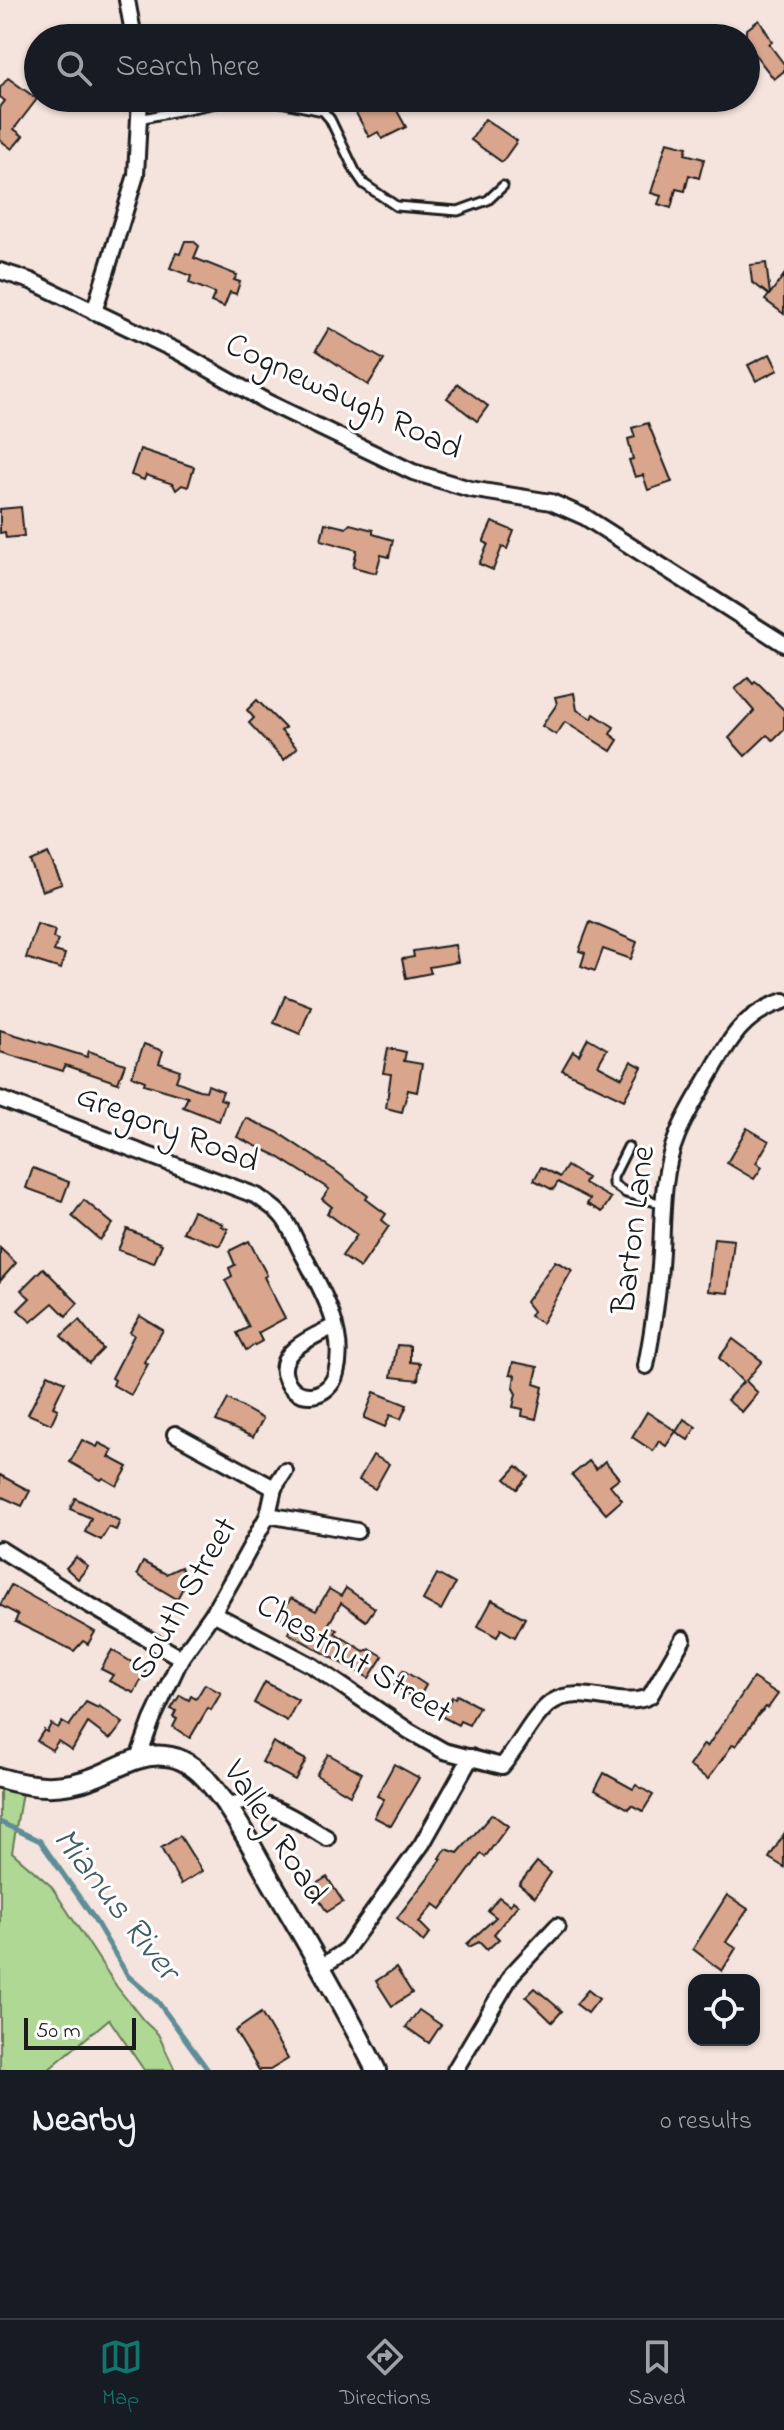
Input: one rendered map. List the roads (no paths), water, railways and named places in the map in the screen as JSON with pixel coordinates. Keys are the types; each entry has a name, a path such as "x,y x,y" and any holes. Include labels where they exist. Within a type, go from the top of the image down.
{"street":[{"path":"127,0 131,24"},
{"path":"94,312 136,175 139,112"},
{"name":"Cognewaugh Road","path":"0,271 31,281 179,352 267,402 413,472 470,489 551,502 585,517 784,644"},
{"name":"Barton Lane","path":"646,1366 657,1291 662,1204 677,1135 716,1063 748,1017 784,1001"},
{"name":"Gregory Road","path":"0,1099 257,1196 282,1216 317,1280 335,1326 338,1359 332,1385 322,1394 308,1395 286,1380 285,1368 289,1356 307,1339 335,1326"},
{"path":"175,1434 274,1488"},
{"name":"South Street","path":"138,1758 181,1658 213,1613 268,1515 274,1488 285,1471"},
{"path":"268,1515 357,1531"},
{"path":"0,1549 181,1658"},
{"name":"Chestnut Street","path":"213,1613 313,1666 444,1751 502,1766 545,1707 556,1699 589,1697 642,1701 650,1696 683,1639"},
{"name":"Valley Road","path":"0,1778 37,1787 70,1786 138,1758 165,1755 185,1761 206,1779 225,1806 321,1967 376,2070"},
{"path":"321,1967 345,1951 422,1844 471,1757"},
{"path":"225,1806 250,1802 259,1804 327,1838"},
{"path":"455,2070 512,1974 557,1926"}],"lane":[{"path":"139,119 173,112"},
{"path":"324,112 364,184 396,206 458,211 488,200 503,186"},
{"path":"628,1147 613,1177 613,1184 626,1193 662,1204"}],"waterway":[{"name":"Mianus River","path":"0,1822 40,1841 93,1917 128,1976 158,2002 208,2070"}]}
